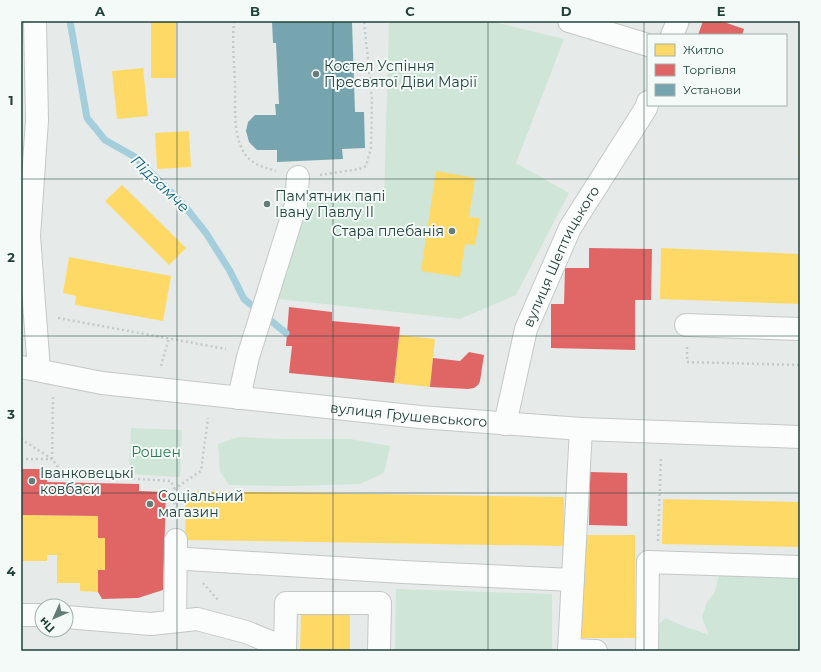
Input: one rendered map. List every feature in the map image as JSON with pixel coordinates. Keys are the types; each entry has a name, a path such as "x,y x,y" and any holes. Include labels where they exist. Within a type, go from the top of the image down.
{"street":[{"path":"30,368 29,236 37,120 35,21"},
{"path":"569,21 647,45"},
{"path":"672,34 678,21"},
{"name":"вулиця Шептицького","path":"505,424 526,329 570,228 647,105"},
{"path":"239,398 248,357 296,204 298,177"},
{"path":"686,325 800,329"},
{"name":"вулиця Грушевського","path":"30,368 102,383 420,417 581,429 800,437"},
{"path":"581,429 569,651 596,651"},
{"path":"176,540 176,621"},
{"path":"187,559 403,572 573,580"},
{"path":"647,651 648,562 800,567"},
{"path":"74,618 151,624 197,619 246,632 285,649 286,603 380,603 379,651"},
{"path":"21,615 34,616"}],"path":[{"path":"234,21 232,39 235,122 243,152 256,165 298,177"},
{"path":"342,172 359,169 366,166 371,148 372,99 364,21"},
{"path":"55,317 228,349"},
{"path":"161,366 169,338"},
{"path":"687,362 800,365"},
{"path":"52,459 53,397"},
{"path":"174,490 201,471 208,417"},
{"path":"21,439 52,459 63,473 171,481 174,490 176,540"},
{"path":"657,562 661,455"},
{"path":"21,459 52,459"},
{"path":"187,559 205,586 220,603"}],"green space":[{"path":"389,21 490,21 564,39 516,163 569,193 516,295 460,319 270,298 306,203 384,199"},
{"name":"Рошен","path":"131,428 182,430 180,477 129,474"},
{"path":"238,437 350,439 390,446 384,473 360,484 290,486 229,485 220,472 218,444"},
{"path":"773,555 800,563 800,651 643,651 643,643 665,618 709,635 702,617 707,602 715,592 720,570 756,568"},
{"path":"396,589 552,594 552,651 395,651"}],"building: Житло":[{"path":"151,21 176,21 176,78 151,78"},
{"path":"143,68 148,116 117,119 112,71"},
{"path":"799,130 800,157 798,157"},
{"path":"189,131 191,167 157,169 155,133"},
{"name":"Стара плебанія","path":"436,171 475,178 469,217 480,218 475,245 465,244 460,277 421,271"},
{"path":"122,185 186,248 169,265 105,201"},
{"path":"661,248 800,254 800,304 660,299"},
{"path":"69,257 171,276 163,321 75,305 76,296 63,293"},
{"path":"399,335 435,339 430,387 394,383"},
{"path":"186,491 564,497 564,546 185,540"},
{"path":"663,499 800,502 800,547 662,544"},
{"path":"21,515 98,516 98,538 105,538 105,570 98,570 98,592 80,591 80,583 57,583 57,555 47,555 47,561 22,561 21,572"},
{"path":"580,535 635,535 635,638 581,638"},
{"path":"301,611 350,612 350,651 300,651"}],"building: Торгівля":[{"path":"703,21 721,21 744,29 742,34 698,34"},
{"path":"589,248 652,249 651,300 635,300 635,350 551,348 551,304 564,304 565,268 589,268"},
{"path":"289,307 332,312 332,321 400,327 394,383 289,373 292,346 286,346"},
{"path":"469,352 484,355 478,385 474,388 468,389 430,387 433,358 460,361"},
{"path":"21,469 46,469 47,482 139,484 139,491 166,492 163,590 138,598 102,599 98,592 98,570 105,570 105,538 98,538 98,516 21,515"},
{"path":"590,472 627,473 627,526 589,525"}],"building: Установи":[{"name":"Костел Успіння Пресвятої Діви Марії","path":"272,21 352,21 355,112 364,112 365,148 342,149 343,159 277,162 277,150 257,150 249,142 246,131 248,122 255,115 276,115 275,104 279,104 276,43 273,43"}],"waterway":[{"name":"Підзамче","path":"70,21 87,118 105,140 135,157 183,204 206,233 230,271 244,299 286,333"}],"place":[{"name":"Костел Успіння Пресвятої Діви Марії","path":"316,74"},
{"name":"Пам'ятник папі Івану Павлу ІІ","path":"267,204"},
{"name":"Стара плебанія","path":"452,231"},
{"name":"Іванковецькі ковбаси","path":"32,481"},
{"name":"Соціальний магазин","path":"150,504"}]}
